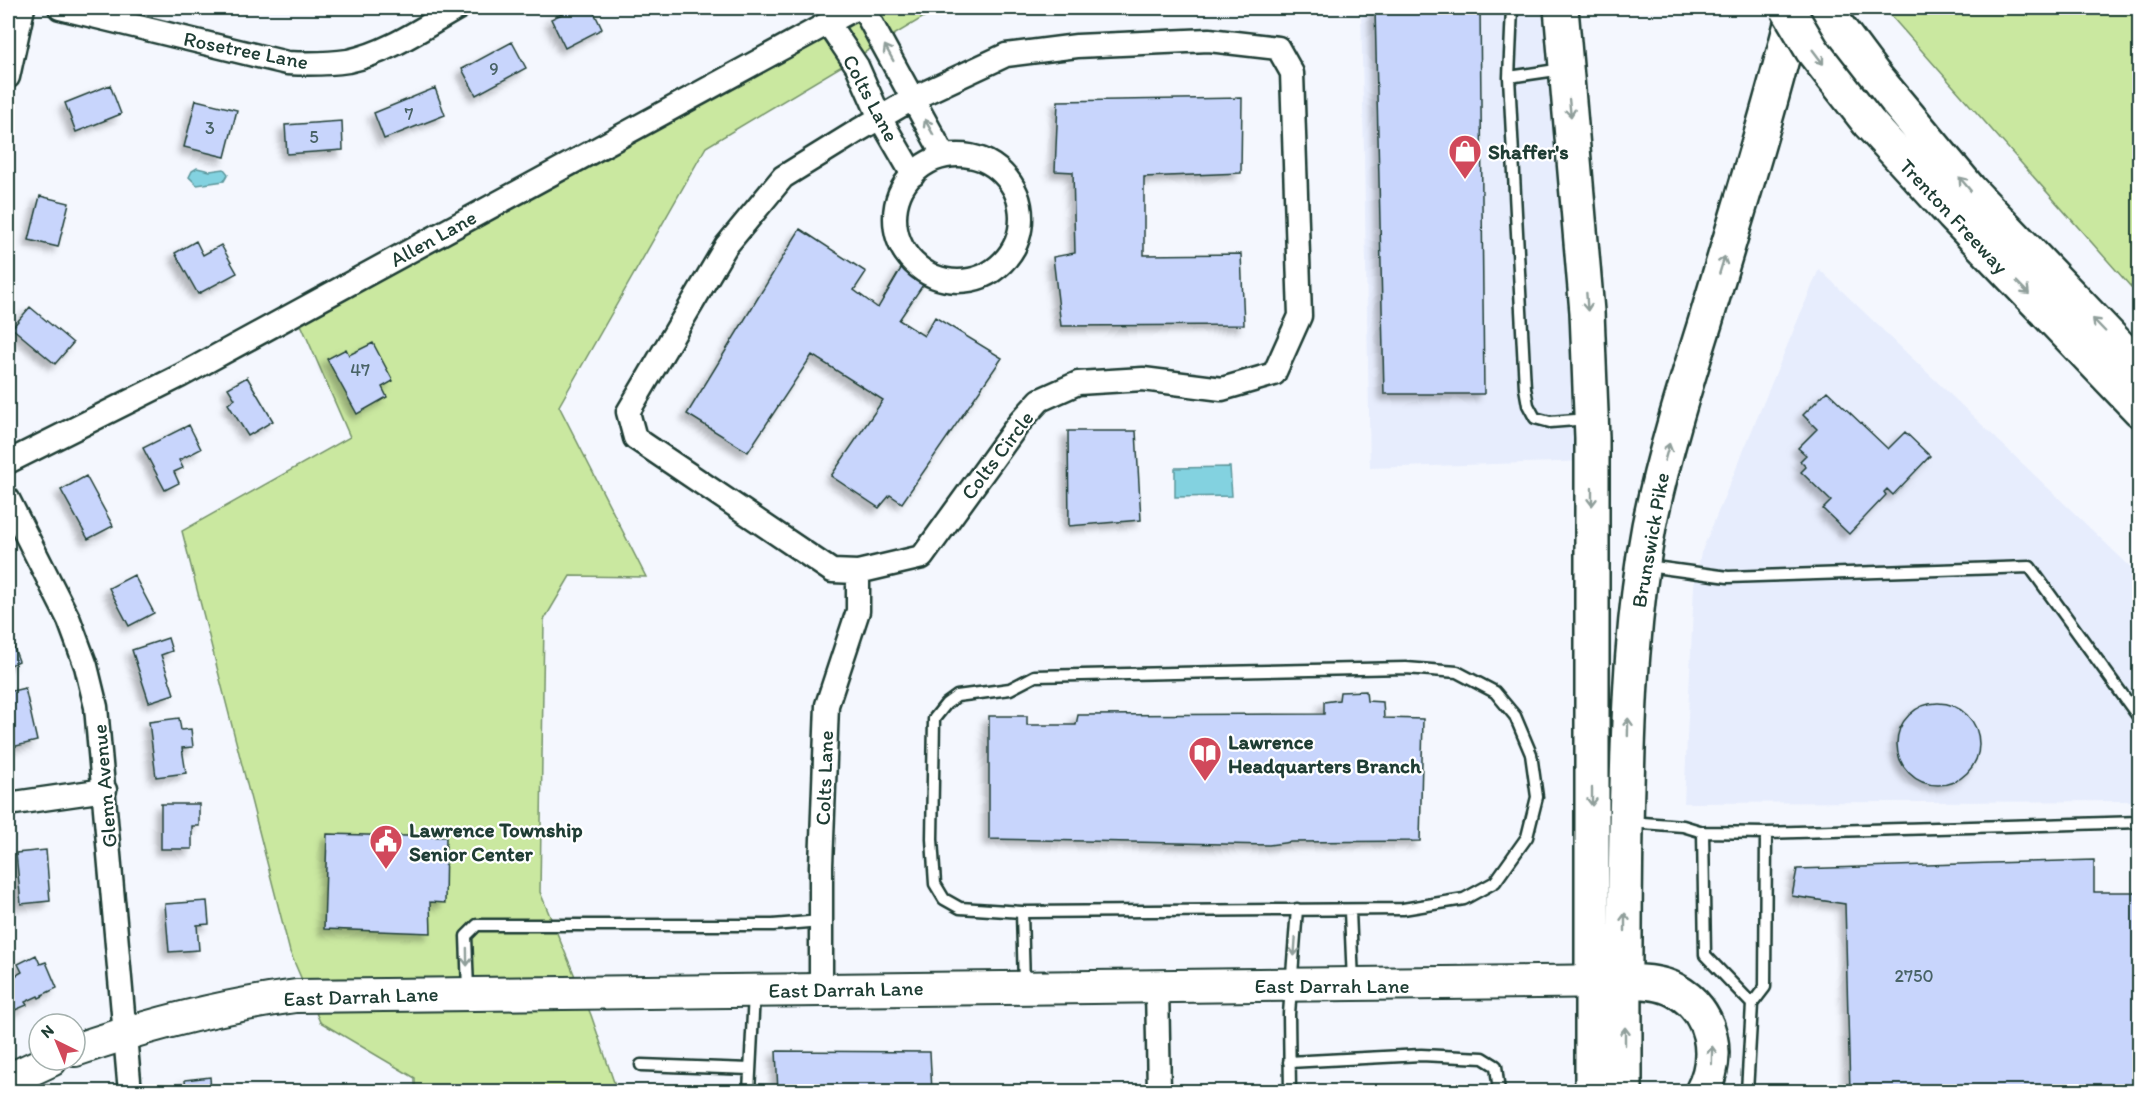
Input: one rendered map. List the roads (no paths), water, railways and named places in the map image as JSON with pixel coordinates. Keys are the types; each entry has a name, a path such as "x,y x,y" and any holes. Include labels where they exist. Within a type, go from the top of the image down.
{"main road":[{"path":"1561,8 1587,312 1592,418 1590,983 1592,1092"},
{"name":"Trenton Freeway","path":"1787,8 1812,50 1869,123 1953,215 2139,410"},
{"name":"Brunswick Pike","path":"1625,1092 1629,690 1636,608 1649,527 1663,466 1774,93 1795,8"},
{"name":"Trenton Freeway","path":"1824,8 1874,75 1970,190 2139,368"},
{"path":"1625,981 1657,984 1676,991 1692,1003 1704,1017 1711,1035 1713,1054 1711,1071 1702,1092"}],"street":[{"path":"8,77 23,8"},
{"name":"Rosetree Lane","path":"60,8 287,63 317,64 350,60 375,52 458,8"},
{"name":"Allen Lane","path":"8,462 180,376 856,8"},
{"name":"Colts Lane","path":"863,8 944,156"},
{"name":"Colts Lane","path":"828,22 857,66 880,118 913,175"},
{"name":"Colts Circle","path":"1209,40 1278,48 1292,73 1300,316 1274,374 1222,389 1143,379 1078,383 1040,400 1019,423 922,557 858,572 832,571 635,438 628,412 726,246 783,177 914,99 1006,55 1077,46 1209,40"},
{"path":"966,155 986,161 1004,173 1016,191 1021,212 1019,233 1010,253 996,268 978,278 957,281 929,273 920,268 906,253 897,235 895,215 899,195 913,175 930,162 944,156 966,155"},
{"name":"Glenn Avenue","path":"8,499 69,620 86,666 98,718 130,1092"},
{"name":"Colts Lane","path":"821,990 827,705 858,611 858,572"},
{"path":"8,804 105,790"},
{"name":"East Darrah Lane","path":"87,1046 125,1032 195,1013 296,996 1625,981"},
{"path":"1156,987 1159,1092"},
{"path":"8,1080 27,1071"}],"lane":[{"path":"1512,8 1509,77 1525,388 1528,405 1535,418 1550,422 1592,418"},
{"path":"1509,77 1566,69"},
{"path":"1643,565 1728,577 2030,567 2139,719"},
{"path":"1406,668 1457,672 1495,692 1515,716 1531,754 1537,797 1527,837 1495,882 1464,899 1403,909 1350,911 1297,909 1022,912 960,908 944,900 935,884 932,839 934,719 946,704 957,696 1010,689 1035,676 1406,668"},
{"path":"1626,822 1683,826 1703,832 1766,833 2139,822"},
{"path":"1703,832 1705,955 1752,1004"},
{"path":"1748,1092 1752,1004 1765,987 1766,833"},
{"path":"1290,1092 1289,1014 1297,909"},
{"path":"1350,911 1353,985"},
{"path":"1022,912 1024,988"},
{"path":"468,993 466,936 477,925 773,926 821,921"},
{"path":"749,1092 754,990"},
{"path":"1289,1062 1421,1055 1483,1058 1496,1066 1499,1092"},
{"path":"641,1065 750,1069"}],"water":[{"path":"197,168 210,171 224,169 228,174 224,181 197,185 189,177"},
{"path":"1230,467 1232,496 1175,497 1175,468"}],"place":[{"name":"Shaffer's","path":"1465,180"},
{"name":"Lawrence Headquarters Branch","path":"1205,782"},
{"name":"Lawrence Township Senior Center","path":"386,870"}]}
